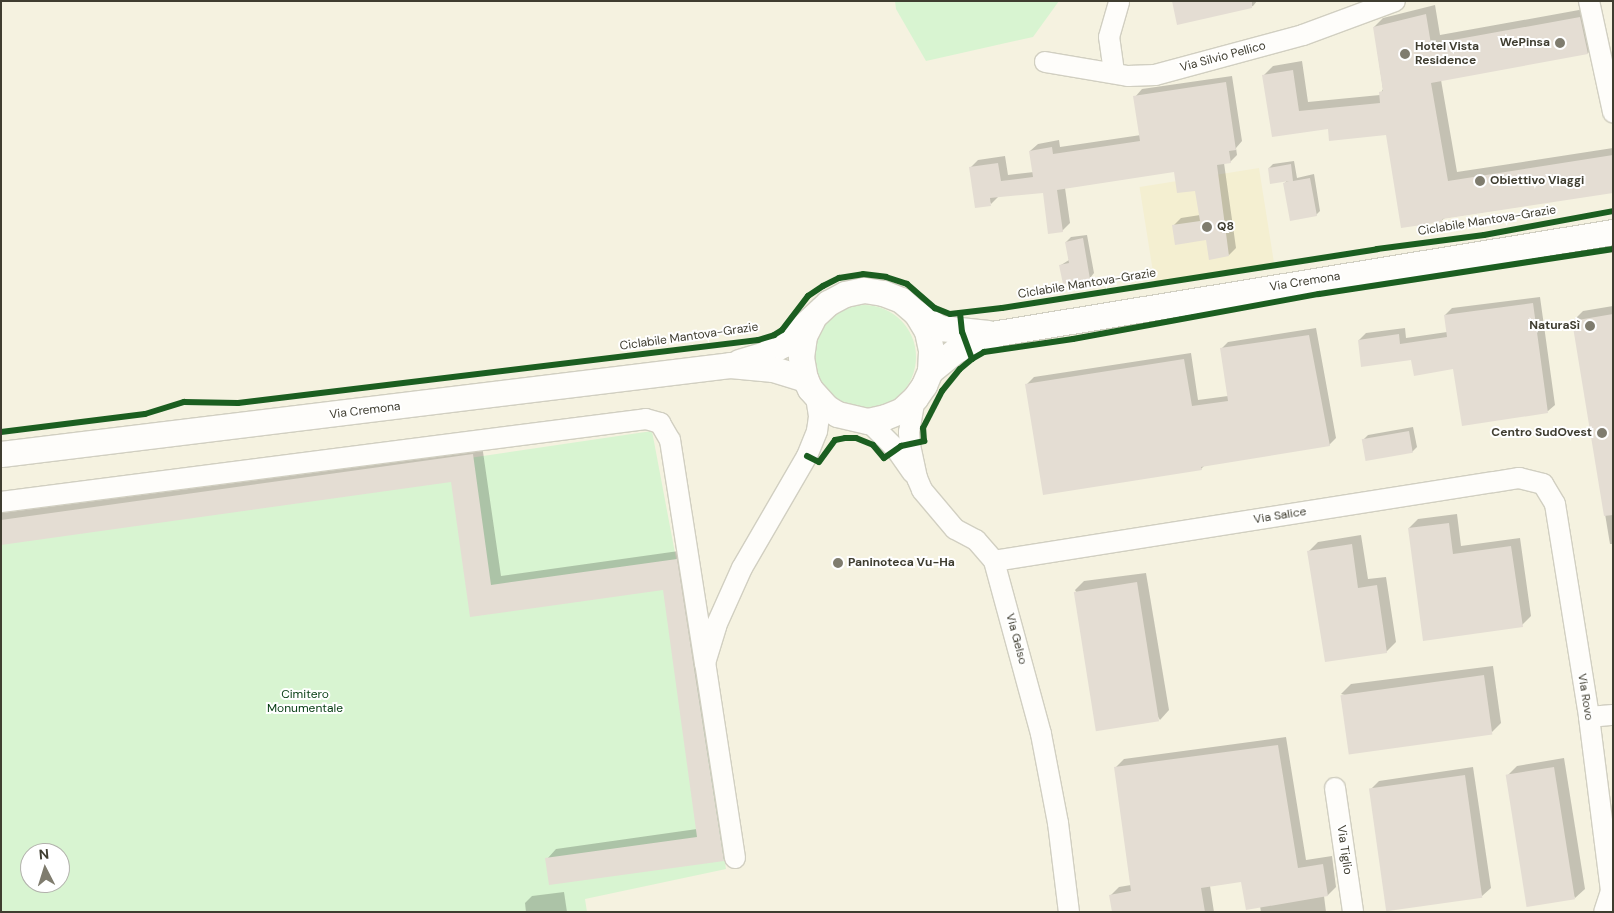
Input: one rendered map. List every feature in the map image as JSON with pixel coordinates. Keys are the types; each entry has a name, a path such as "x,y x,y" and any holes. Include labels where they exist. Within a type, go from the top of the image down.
{"main road":[{"name":"Via Cremona","path":"1,454 730,366 772,369 811,388 837,414 859,419 894,414 915,398 930,371 956,350 998,333 1613,232"},
{"name":"Via Cremona","path":"730,366 765,354 784,344 828,303 845,294 864,290 884,292 901,300 932,324 951,330 998,333"},
{"name":"Via Cremona","path":"916,313 926,331 930,344 930,371"},
{"name":"Via Cremona","path":"811,388 801,357 804,336 814,316"}],"street":[{"path":"1114,72 1109,38 1120,1"},
{"path":"1589,1 1613,112"},
{"name":"Via Silvio Pellico","path":"1045,62 1114,72 1128,76 1154,75 1303,35 1392,2"},
{"path":"807,456 817,430 819,416 811,388"},
{"name":"Via Gelso","path":"915,398 909,432 916,478 930,502 943,516 955,528 976,540 994,561 1041,734 1058,823 1069,912"},
{"path":"1,502 646,419 660,422 670,440 735,858"},
{"path":"705,663 716,626 742,568 807,456 828,430 859,419 896,449 916,478"},
{"name":"Via Salice","path":"994,561 1519,478 1543,484 1555,504"},
{"name":"Via Rovo","path":"1555,504 1589,717 1611,890 1604,912"},
{"path":"1589,717 1613,714"},
{"name":"Via Tiglio","path":"1335,788 1353,912"}],"shaded area":[{"path":"1259,168 1275,267 1155,286 1139,187"}],"green space":[{"path":"895,1 1059,1 1033,37 926,61 896,9"},
{"path":"864,305 884,309 901,320 912,337 916,357 912,377 901,394 884,405 864,409 844,405 827,394 816,377 812,357 816,337 827,320 844,309"},
{"name":"Cimitero Monumentale","path":"652,431 678,569 726,869 585,899 587,912 1,912 1,527"}],"building":[{"path":"1172,1 1252,1 1252,8 1177,25"},
{"path":"1426,14 1431,44 1580,17 1588,54 1431,83 1448,181 1613,155 1613,193 1442,219 1442,222 1401,228 1386,135 1329,141 1328,129 1272,137 1262,75 1293,70 1299,111 1380,103 1379,92 1383,91 1373,27"},
{"path":"1226,82 1236,150 1229,151 1231,163 1217,165 1229,256 1209,260 1206,240 1175,245 1172,225 1200,221 1195,191 1177,193 1174,172 1057,190 1063,232 1048,234 1043,193 990,198 991,206 975,208 969,167 998,163 1001,181 1033,177 1029,151 1052,147 1053,154 1140,141 1133,96"},
{"path":"1291,164 1293,181 1310,178 1317,216 1290,221 1283,183 1289,181 1270,184 1268,168"},
{"path":"1083,238 1090,279 1063,284 1059,265 1069,263 1065,242"},
{"path":"1533,303 1548,413 1462,426 1453,369 1414,376 1411,360 1361,367 1358,340 1399,334 1400,344 1447,337 1444,315"},
{"name":"Centro SudOvest","path":"1613,314 1613,515 1604,516 1572,321"},
{"path":"1309,335 1330,446 1201,467 1202,470 1043,495 1025,384 1184,359 1192,406 1228,401 1220,348"},
{"path":"1409,431 1413,453 1366,461 1362,439"},
{"path":"473,454 491,585 677,559 724,861 549,885 545,858 697,837 663,590 470,617 451,482 1,545 1,520"},
{"path":"1449,523 1453,554 1511,546 1523,627 1423,641 1408,528"},
{"path":"1352,544 1358,588 1377,585 1387,653 1325,662 1307,551"},
{"path":"1137,582 1159,721 1096,731 1074,592"},
{"path":"1484,675 1492,734 1349,755 1340,695"},
{"path":"1278,745 1298,868 1323,864 1328,896 1246,910 1241,882 1201,888 1205,912 1112,912 1109,895 1131,891 1114,767"},
{"path":"1554,767 1575,899 1527,907 1506,775"},
{"path":"1465,775 1482,898 1386,911 1369,788"}],"cycle path":[{"name":"Ciclabile Mantova-Grazie","path":"1,432 145,414 184,402 238,403 758,340 774,335 782,330 808,296 823,286 839,278 863,274 886,277 907,284 935,308 950,314 1002,308 1377,249 1484,235 1613,211"},
{"path":"972,359 984,352 1073,339 1319,294 1613,249"},
{"path":"807,456 819,462 835,440 845,438 856,438 873,445 884,458 901,446 924,441 923,428 942,391 960,369 972,359 962,332 960,313"}],"place":[{"name":"WePinsa","path":"1560,43"},
{"name":"Hotel Vista Residence","path":"1405,54"},
{"name":"Obiettivo Viaggi","path":"1480,181"},
{"name":"Q8","path":"1207,227"},
{"name":"NaturaSì","path":"1590,326"},
{"name":"Centro SudOvest","path":"1602,433"},
{"name":"Paninoteca Vu-Ha","path":"838,563"}]}
